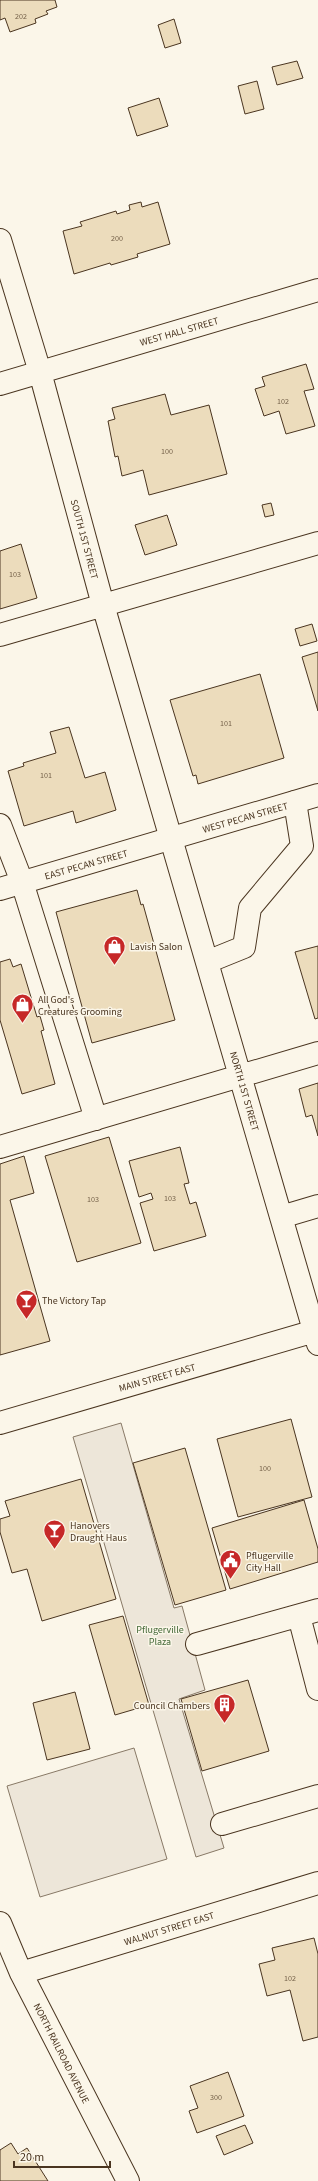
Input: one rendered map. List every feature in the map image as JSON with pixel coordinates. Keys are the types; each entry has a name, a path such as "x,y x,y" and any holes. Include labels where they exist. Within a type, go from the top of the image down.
{"street":[{"name":"SOUTH 1ST STREET","path":"0,240 40,372 103,605 172,838"},
{"name":"WEST HALL STREET","path":"0,384 318,290"},
{"path":"0,635 318,543"},
{"name":"WEST PECAN STREET","path":"172,838 318,795"},
{"path":"207,962 244,947 250,908 302,846 295,802"},
{"path":"0,825 22,882 96,1119"},
{"name":"EAST PECAN STREET","path":"0,889 172,838"},
{"name":"NORTH 1ST STREET","path":"172,838 281,1217 317,1335"},
{"path":"0,1147 318,1053"},
{"path":"281,1217 318,1206"},
{"name":"MAIN STREET EAST","path":"0,1423 317,1335"},
{"path":"197,1644 308,1613 318,1689"},
{"path":"222,1824 318,1796"},
{"name":"WALNUT STREET EAST","path":"21,1974 318,1883"},
{"name":"NORTH RAILROAD AVENUE","path":"0,1923 21,1974 128,2181"}],"green space":[{"name":"Pflugerville Plaza","path":"121,1423 174,1608 182,1606 205,1690 179,1699 224,1848 196,1857 73,1437"},
{"path":"134,1748 167,1859 40,1897 7,1786"}],"building":[{"path":"0,0 55,0 57,7 46,11 48,14 35,19 36,23 10,32 5,18 0,20"},
{"path":"174,19 181,43 165,48 158,25"},
{"path":"297,61 303,78 277,85 272,67"},
{"path":"257,81 264,109 245,114 238,86"},
{"path":"159,98 168,126 137,136 128,108"},
{"path":"141,202 142,207 158,202 170,244 137,254 138,257 111,265 110,263 74,274 63,231 82,226 80,222 116,211 117,214 130,210 129,205"},
{"path":"306,364 314,389 304,391 315,426 286,434 279,411 264,416 255,389 265,386 262,377"},
{"path":"165,394 171,415 209,405 227,474 149,495 143,470 122,476 118,456 115,457 108,421 115,419 112,408"},
{"path":"271,503 274,515 265,517 262,505"},
{"path":"167,515 177,545 145,555 135,525"},
{"path":"21,544 37,598 0,609 0,551"},
{"path":"312,624 317,641 300,646 295,629"},
{"path":"318,652 318,711 302,657"},
{"path":"260,674 284,758 198,784 196,775 193,776 170,700"},
{"path":"69,727 85,778 105,772 116,810 76,823 73,811 24,826 8,771 24,766 23,763 56,753 50,732"},
{"name":"Lavish Salon","path":"137,890 141,905 143,904 175,1020 92,1043 56,912"},
{"path":"318,946 318,1018 315,1019 295,952"},
{"name":"All God's Creatures Grooming","path":"10,959 13,967 21,964 37,1017 40,1016 44,1030 41,1031 55,1084 22,1094 0,1020 0,962"},
{"path":"318,1083 318,1136 312,1115 306,1117 299,1089"},
{"path":"109,1137 141,1243 77,1262 45,1156"},
{"path":"180,1147 189,1183 184,1184 190,1204 196,1202 206,1236 154,1251 140,1203 153,1199 151,1193 139,1197 129,1161"},
{"path":"24,1156 34,1193 10,1200 50,1341 0,1355 0,1164"},
{"path":"291,1419 312,1497 238,1517 217,1439"},
{"path":"185,1448 226,1590 175,1605 133,1463"},
{"name":"Hanovers Draught Haus","path":"81,1479 116,1599 42,1621 27,1569 12,1573 0,1532 0,1519 10,1516 5,1501"},
{"path":"304,1500 318,1549 318,1562 230,1589 212,1528"},
{"path":"123,1616 149,1705 115,1715 89,1625"},
{"name":"Council Chambers","path":"248,1680 269,1751 202,1771 181,1699"},
{"path":"75,1692 90,1749 47,1760 33,1703"},
{"path":"314,1938 318,1954 318,2037 303,2041 290,1990 267,1996 259,1964 275,1960 272,1948"},
{"path":"228,2072 244,2116 197,2133 189,2111 198,2108 190,2086"},
{"path":"245,2125 253,2143 224,2155 216,2136"},
{"path":"11,2143 18,2154 27,2148 48,2181 0,2181 0,2150"}],"place":[{"name":"Lavish Salon","path":"115,966"},
{"name":"All God's Creatures Grooming","path":"22,1024"},
{"name":"The Victory Tap","path":"26,1320"},
{"name":"Hanovers Draught Haus","path":"54,1550"},
{"name":"Pflugerville City Hall","path":"230,1580"},
{"name":"Council Chambers","path":"225,1724"}]}
